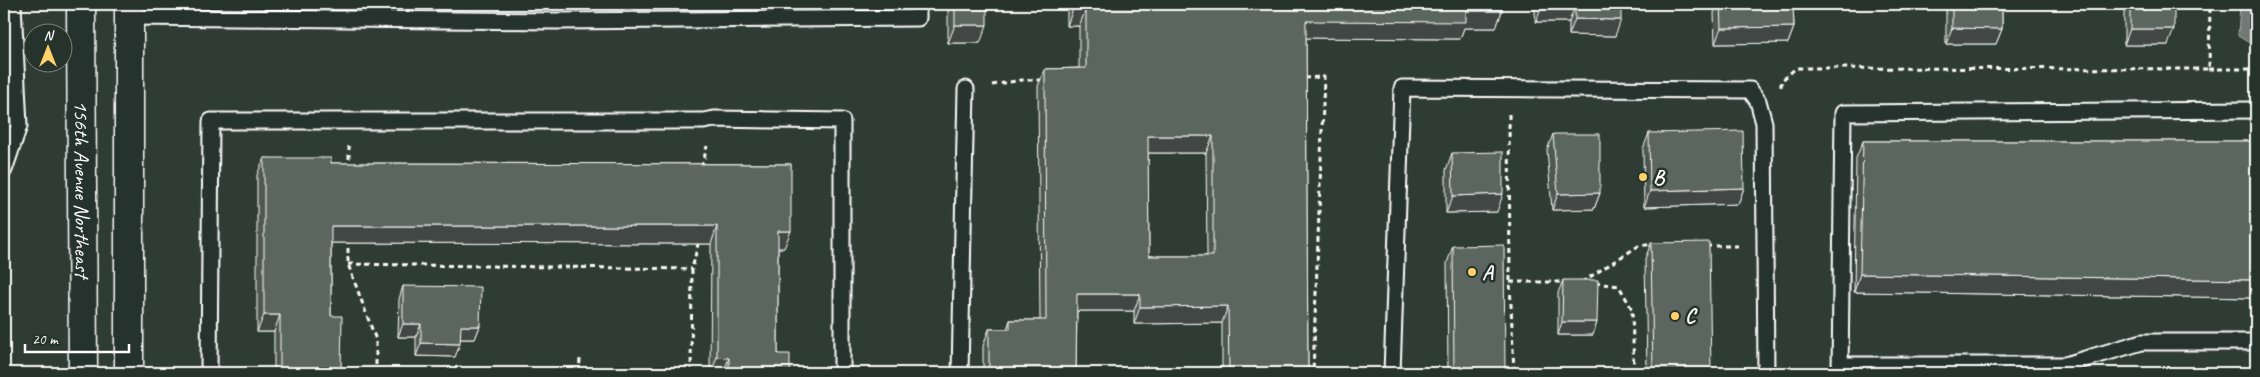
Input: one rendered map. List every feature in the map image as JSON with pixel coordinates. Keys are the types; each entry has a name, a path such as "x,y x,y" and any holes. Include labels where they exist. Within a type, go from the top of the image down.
{"main road":[{"name":"156th Avenue Northeast","path":"81,4 83,373"},
{"path":"129,10 129,373"},
{"path":"84,307 102,334 102,373"}],"lane":[{"path":"4,170 18,126 13,4"},
{"path":"129,10 556,21 918,18 918,4"},
{"path":"1392,373 1402,88 1750,90 1758,101 1764,123 1766,373"},
{"path":"960,373 966,89"},
{"path":"2256,110 1843,113 1840,369 2065,365 2142,342 2256,342"},
{"path":"209,373 211,122 704,121 714,119 842,122 842,373"}],"path":[{"path":"2209,69 2256,69"},
{"path":"1295,78 1324,78 1314,373"},
{"path":"966,89 1022,80 1051,80"},
{"path":"1509,89 1510,282 1514,373"},
{"path":"701,170 714,119"},
{"path":"349,122 349,169"},
{"path":"691,373 692,268 699,242 699,233"},
{"path":"348,235 348,264 376,340 376,373"},
{"path":"1583,282 1640,245 1659,246"},
{"path":"1698,246 1766,246"},
{"path":"348,264 692,268"},
{"path":"1510,282 1583,282 1619,286 1632,309 1634,373"},
{"path":"579,373 580,359"}],"shaded area":[{"path":"2240,4 2256,4 2256,47 2238,36"}],"building":[{"path":"955,4 987,4 987,25 955,25"},
{"path":"1073,4 1502,4 1502,11 1466,11 1466,22 1306,21 1308,373 1229,373 1228,306 1140,307 1140,294 1077,294 1076,373 989,373 989,329 1010,329 1010,320 1046,320 1045,69 1086,68 1086,9 1073,9","holes":["1148,136 1213,136 1213,256 1149,256"]},
{"path":"1542,4 1621,4 1621,20 1575,19 1575,6 1542,6"},
{"path":"1720,4 1793,4 1794,27 1721,28"},
{"path":"1952,4 2002,4 2002,29 1952,28"},
{"path":"2130,4 2174,4 2174,29 2130,29"},
{"path":"1743,131 1744,188 1650,191 1649,133"},
{"path":"1553,134 1600,134 1600,193 1558,194"},
{"path":"1863,141 2256,141 2256,280 1860,274"},
{"path":"1503,152 1503,194 1453,196 1452,153"},
{"path":"264,158 331,158 331,163 791,164 791,231 778,231 778,354 790,354 790,373 729,373 729,358 717,357 717,226 331,226 331,316 342,316 341,373 280,373 280,315 264,315"},
{"name":"C","path":"1709,242 1711,373 1653,373 1651,243"},
{"path":"1504,245 1505,373 1454,373 1453,246"},
{"path":"1563,280 1598,280 1597,322 1562,322"},
{"path":"403,286 481,287 480,326 461,326 460,344 421,343 421,324 403,324"}],"place":[{"name":"B","path":"1643,177"},
{"name":"A","path":"1472,272"},
{"name":"C","path":"1675,316"}]}
